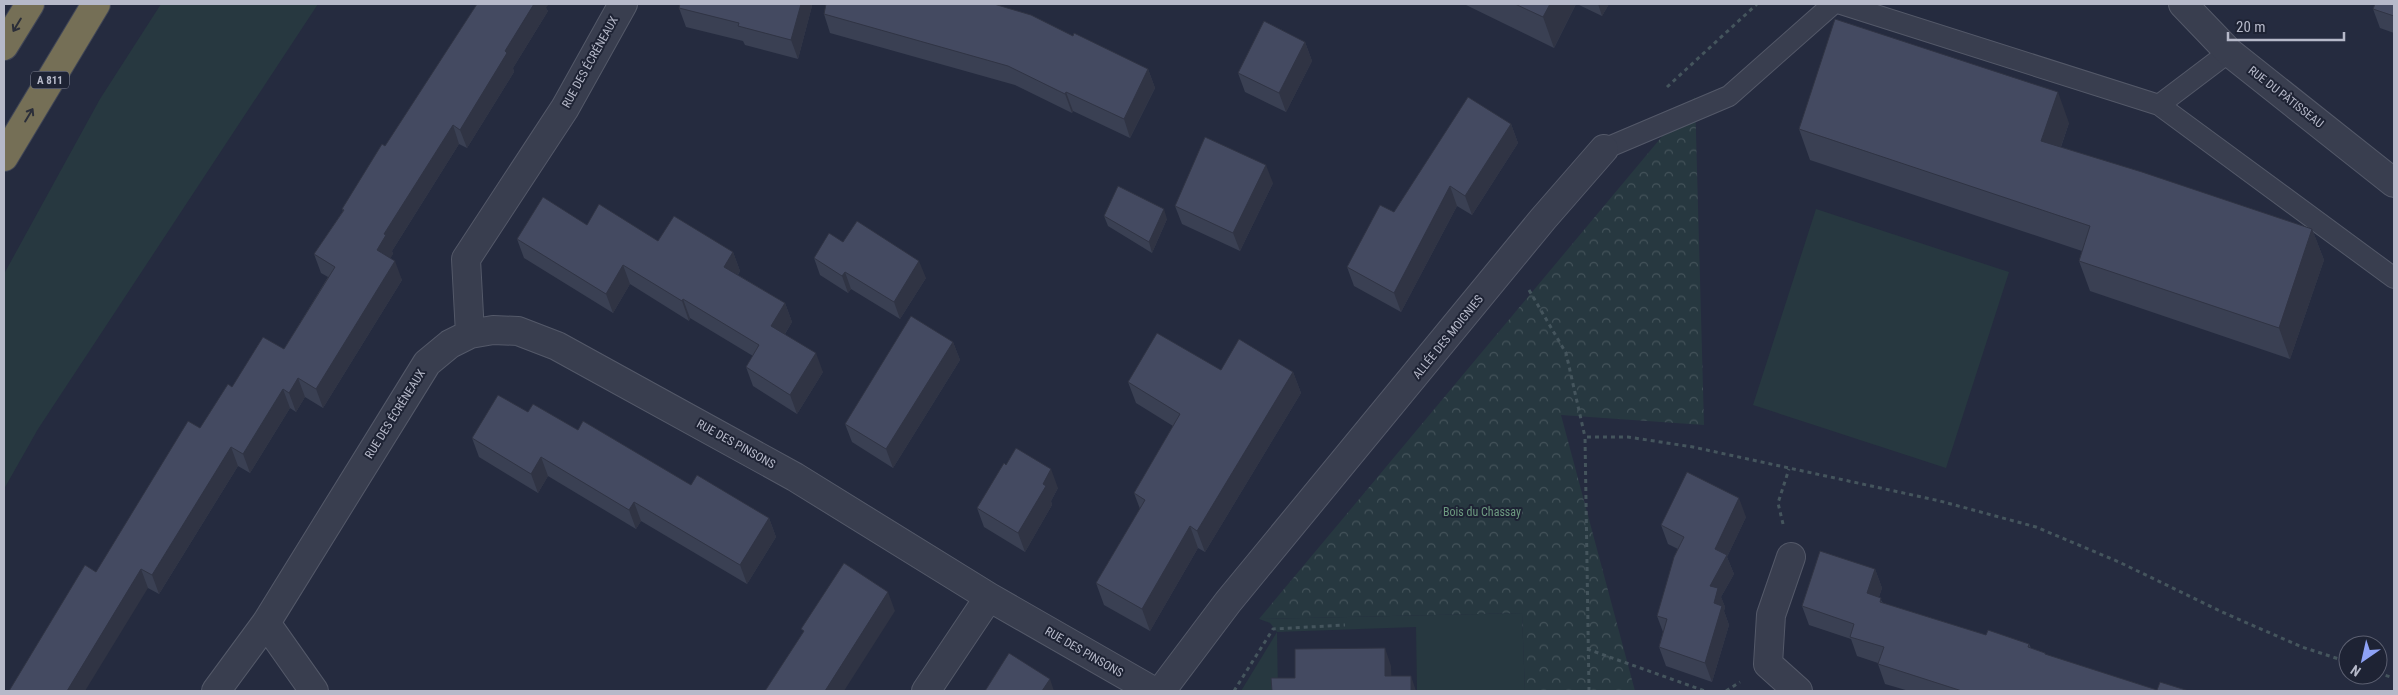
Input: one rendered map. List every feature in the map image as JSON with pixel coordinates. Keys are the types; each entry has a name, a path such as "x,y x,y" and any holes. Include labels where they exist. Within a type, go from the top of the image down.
{"highway":[{"path":"4,46 30,4"},
{"name":"A 811","path":"4,157 96,4"}],"street":[{"name":"RUE DES ÉCRÉNEAUX","path":"216,691 266,624 427,363 450,344 470,334 466,259 565,108 623,4"},
{"name":"RUE DU PÂTISSEAU","path":"2183,4 2229,52 2394,183"},
{"name":"ALLÉE DES MOIGNIES","path":"1161,691 1228,602 1604,149"},
{"name":"RUE DES PINSONS","path":"470,334 493,330 518,331 557,346 795,477 989,597 1153,691"},
{"path":"1790,557 1771,615 1768,664 1798,691"},
{"path":"926,691 989,597"},
{"path":"266,624 314,691"}],"lane":[{"path":"1604,149 1728,96 1833,4"},
{"path":"1841,4 2159,105 2394,278"},
{"path":"2159,105 2229,52"}],"path":[{"path":"1661,93 1758,4"},
{"path":"1511,259 1566,353 1585,437 1589,691"},
{"path":"1585,437 1628,437 1693,447 1940,500 2036,527 2119,562 2222,612 2302,646 2338,659"},
{"path":"1789,469 1778,503 1790,557"},
{"path":"1234,691 1273,629 1345,625"},
{"path":"1587,648 1705,691"}],"green space":[{"path":"161,4 318,4 38,429 4,489 4,274 100,99"},
{"name":"Bois du Chassay","path":"1695,97 1704,425 1561,415 1635,691 1525,691 1522,613 1259,619"},
{"path":"1816,209 2009,272 1946,468 1753,405"},
{"path":"1522,613 1525,691 1417,691 1416,627 1277,632 1270,623 1259,619"},
{"path":"1277,632 1278,691 1241,691"}],"building":[{"path":"477,4 534,4 505,51 507,53 460,130 453,125 384,234 386,235 377,250 395,261 316,389 298,378 289,393 283,389 243,454 231,447 152,575 141,569 67,691 9,691 85,565 96,572 188,421 200,428 228,384 232,387 263,337 284,349 335,267 314,254 344,210 342,209 382,144 385,146"},
{"path":"680,4 801,4 791,40 738,26 739,23 679,8"},
{"path":"826,4 994,4 1031,15 1073,36 1074,33 1148,69 1124,119 1066,92 1065,94 1008,66 824,14"},
{"path":"1515,4 1550,4 1543,17"},
{"path":"2375,4 2394,4 2394,16 2373,9"},
{"path":"1835,19 2058,92 2041,141 2142,172 2312,229 2279,328 2079,261 2090,226 1799,129"},
{"path":"1264,21 1305,42 1279,93 1238,73"},
{"path":"1468,97 1511,124 1465,196 1450,186 1394,293 1347,267 1380,205 1394,212"},
{"path":"1205,137 1266,165 1233,233 1175,206"},
{"path":"1118,186 1164,209 1149,242 1104,216"},
{"path":"543,197 587,225 599,204 658,241 674,216 733,252 724,267 785,303 771,326 816,353 790,395 746,367 759,345 683,299 682,301 623,265 606,294 517,239"},
{"path":"857,221 919,261 894,302 845,272 842,276 814,258 829,233 843,242"},
{"path":"911,316 953,342 886,449 845,424"},
{"path":"1157,333 1221,370 1239,339 1293,372 1197,531 1190,526 1142,609 1096,583 1145,500 1134,493 1180,414 1128,382"},
{"path":"498,395 528,412 533,404 578,430 583,421 691,485 697,475 769,518 740,565 634,502 629,510 541,457 531,474 472,438"},
{"path":"1016,448 1051,469 1043,484 1046,486 1018,533 977,508 1004,463 1006,465"},
{"path":"1687,472 1739,498 1715,549 1727,555 1710,586 1718,588 1714,603 1722,606 1705,663 1659,647 1667,619 1657,616 1674,557 1684,537 1661,525"},
{"path":"1820,551 1875,569 1867,593 1881,598 1880,602 1986,635 1988,630 2029,644 2028,647 2045,654 2157,690 2160,682 2189,691 1962,691 1878,664 1884,647 1850,637 1854,624 1802,606"},
{"path":"844,563 888,592 825,691 765,691 804,631 801,629"},
{"path":"1385,648 1385,676 1411,676 1411,691 1272,691 1271,678 1295,678 1295,649"},
{"path":"1009,653 1050,679 1042,691 985,691"}]}
